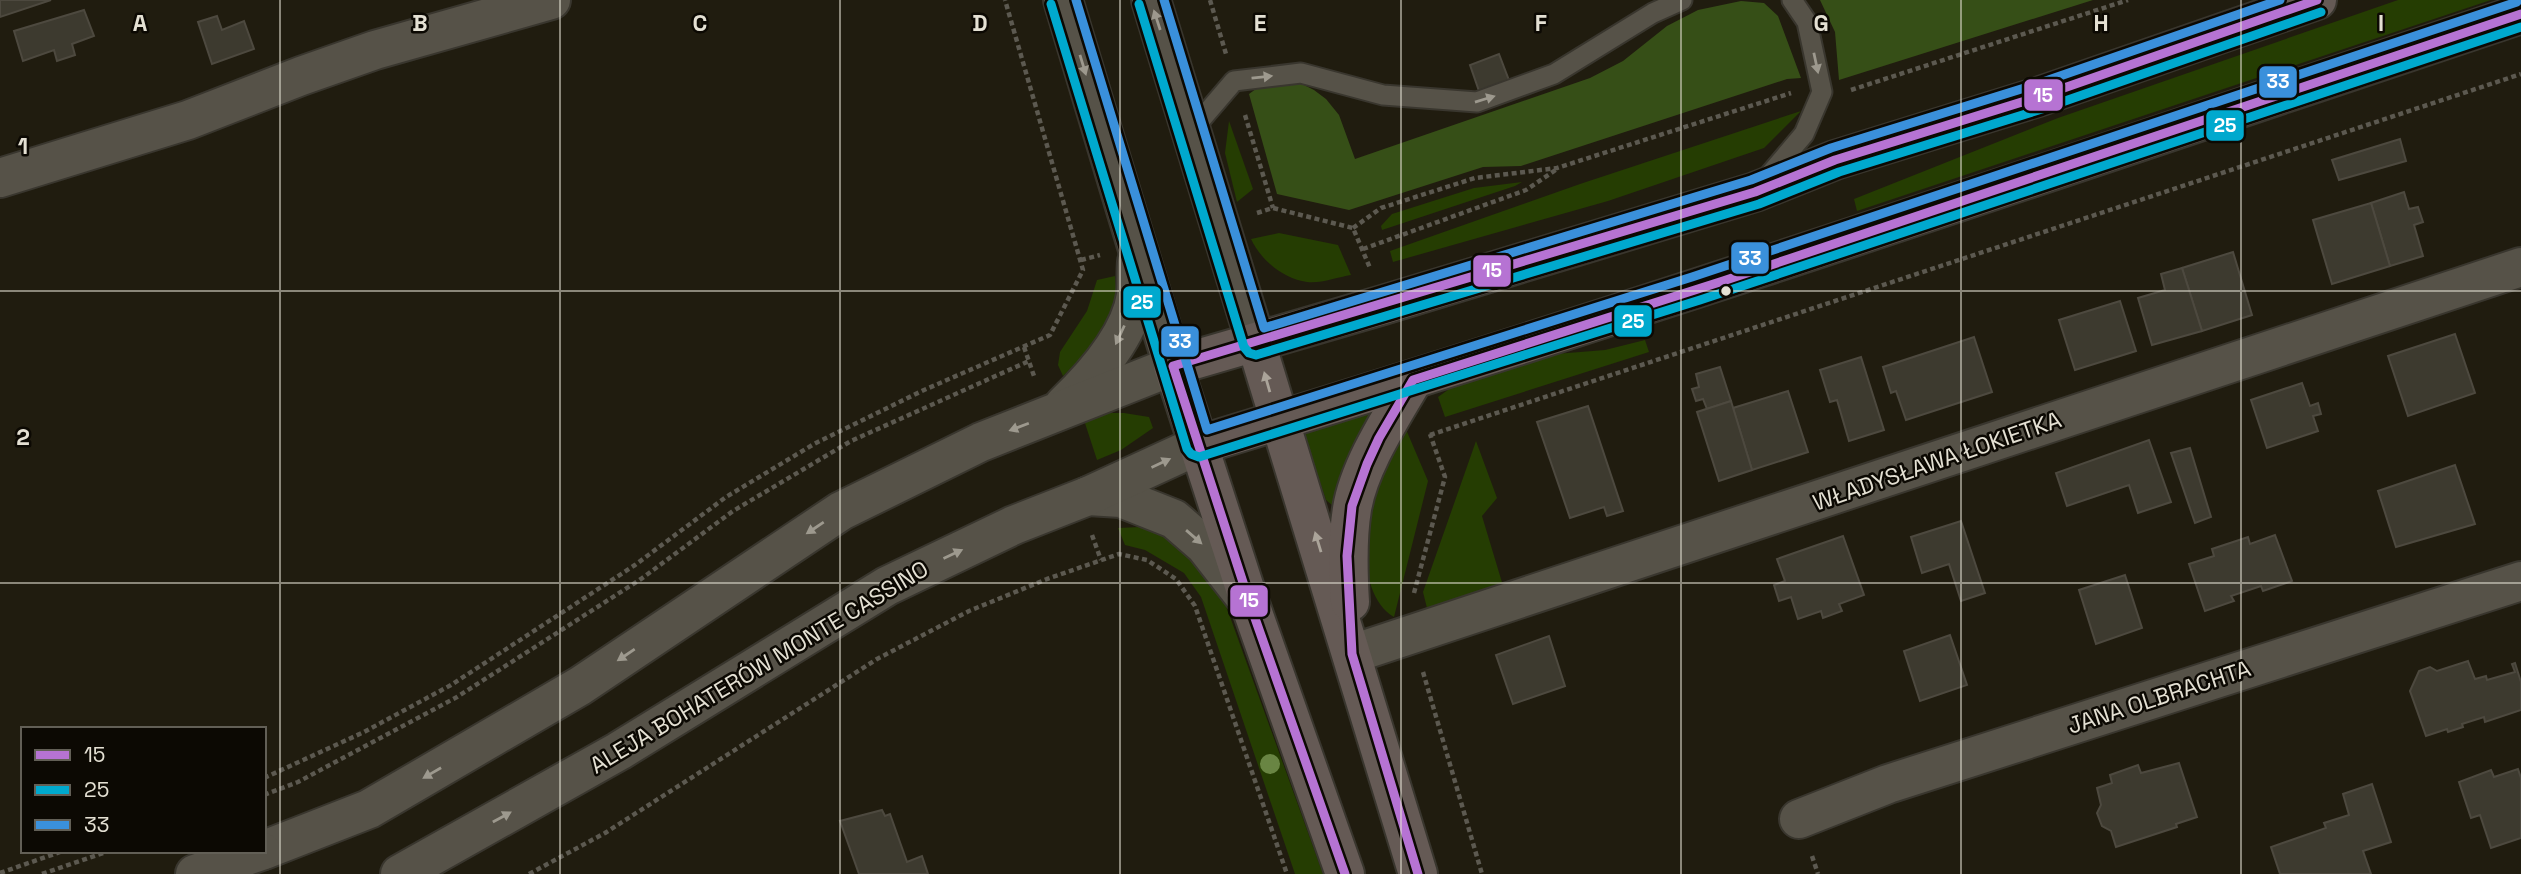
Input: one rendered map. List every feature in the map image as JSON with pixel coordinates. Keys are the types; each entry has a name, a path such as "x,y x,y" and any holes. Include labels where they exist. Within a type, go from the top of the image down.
{"main road":[{"path":"1345,874 1250,604 1173,366 1755,192 1835,160 2038,97 2295,4"},
{"name":"ALEJA BOHATERÓW MONTE CASSINO","path":"1199,445 1723,281 2521,14"},
{"path":"1256,342 1418,874"},
{"path":"1352,654 1347,556 1352,506 1379,438 1413,380"}],"street":[{"path":"0,178 188,120 288,80 375,50 551,0"},
{"path":"1047,401 1173,366 1063,0"},
{"path":"1151,0 1256,342"},
{"path":"266,850 369,809 557,700 841,511 981,442 1047,401 1088,382 1119,340 1136,297 1137,246"},
{"name":"WŁADYSŁAWA ŁOKIETKA","path":"1352,654 2521,267"},
{"name":"ALEJA BOHATERÓW MONTE CASSINO","path":"400,874 619,751 887,586 1014,525 1088,511 1199,445"},
{"path":"1088,511 1121,498 1174,519 1205,546 1250,604"},
{"name":"JANA OLBRACHTA","path":"1799,819 1888,784 2521,581"},
{"path":"195,874 257,853"}],"lane":[{"path":"1192,130 1234,80 1301,73 1383,95 1476,102 1554,74 1653,13 1682,0"},
{"path":"1755,192 1804,134 1822,92 1807,22 1792,0"}],"path":[{"path":"266,777 364,732 452,685 635,565 726,497 814,444 924,390 1050,335 1083,270 1005,0"},
{"path":"1210,0 1225,51"},
{"path":"1842,93 2128,0"},
{"path":"1410,606 1445,477 1430,435 2521,74"},
{"path":"1353,228 1381,208 1475,178 1557,168 1799,91"},
{"path":"1244,113 1273,208 1353,228 1371,272"},
{"path":"1363,248 1526,190 1557,168"},
{"path":"1024,347 1047,401"},
{"path":"266,794 298,782 457,697 641,579 733,511 841,447 1028,360"},
{"path":"1088,511 1101,560"},
{"path":"529,874 605,833 877,659 970,611 1047,579 1119,554 1147,560 1176,579 1195,606 1287,874"},
{"path":"1422,668 1482,874"},
{"path":"0,873 57,853"},
{"path":"43,874 103,853"}],"green space":[{"path":"1820,0 2093,0 1839,80 1835,32"},
{"path":"2398,0 2491,0 1857,211 1854,199 2058,118"},
{"path":"1741,1 1764,3 1778,16 1801,78 1787,79 1521,166 1483,167 1349,210 1277,194 1249,94 1264,83 1300,83 1326,99 1339,115 1355,159 1590,78 1623,61 1667,26 1698,10"},
{"path":"1801,111 1764,148 1608,201 1393,262 1390,251 1580,184"},
{"path":"1229,121 1253,189 1237,202 1225,153"},
{"path":"1522,182 1382,230 1381,226 1392,214 1474,188"},
{"path":"1279,233 1338,245 1351,275 1312,282 1281,273 1267,261 1251,239"},
{"path":"1115,276 1117,301 1103,330 1093,347 1063,376 1058,365 1060,352 1087,311 1097,280"},
{"path":"1645,340 1649,352 1445,417 1438,397 1474,377 1543,355 1605,350"},
{"path":"1105,413 1149,417 1153,428 1121,450 1097,460 1083,417"},
{"path":"1364,413 1372,417 1341,501 1332,505 1326,500 1304,434"},
{"path":"1405,427 1428,481 1394,617 1382,606 1373,591 1365,554 1365,533 1375,479"},
{"path":"1476,441 1497,498 1482,516 1504,589 1428,612 1423,592"},
{"path":"1140,527 1169,536 1184,547 1220,589 1323,874 1295,874 1201,597 1184,573 1145,550 1125,545 1118,528"}],"building":[{"path":"0,0 51,0 0,17"},
{"path":"84,10 94,36 72,44 75,55 57,61 54,50 23,61 14,31"},
{"path":"217,16 222,30 244,21 254,49 212,64 198,22"},
{"path":"1499,54 1510,83 1480,94 1470,65"},
{"path":"2400,139 2406,161 2339,180 2332,160"},
{"path":"2404,192 2409,209 2418,207 2423,222 2414,225 2423,256 2390,266 2371,203"},
{"path":"2371,203 2390,266 2332,284 2313,220"},
{"path":"2233,252 2252,315 2202,331 2182,268"},
{"path":"2182,268 2202,331 2152,345 2138,298 2165,290 2161,274"},
{"path":"2120,301 2136,351 2075,370 2059,320"},
{"path":"2455,334 2475,393 2408,416 2388,356"},
{"path":"1974,337 1992,392 1906,420 1896,391 1891,393 1883,367"},
{"path":"1861,357 1884,430 1849,441 1837,400 1830,402 1820,370"},
{"path":"1720,367 1731,401 1707,409 1703,399 1696,401 1692,389 1699,387 1696,374"},
{"path":"2302,383 2310,406 2318,403 2321,414 2313,416 2318,431 2267,448 2251,400"},
{"path":"1788,391 1808,452 1752,470 1733,408"},
{"path":"1731,401 1752,470 1719,481 1697,412"},
{"path":"1588,406 1623,511 1607,516 1604,507 1570,518 1537,422"},
{"path":"2149,440 2171,502 2138,513 2129,485 2067,506 2056,473"},
{"path":"2190,448 2211,517 2195,523 2171,453"},
{"path":"2455,465 2475,524 2396,547 2378,491"},
{"path":"1961,521 1985,593 1961,601 1949,564 1922,573 1911,537"},
{"path":"2275,535 2292,581 2263,591 2261,586 2231,596 2234,601 2205,611 2189,564 2214,556 2212,549 2248,537 2250,544"},
{"path":"1843,536 1864,595 1839,604 1842,611 1823,618 1821,611 1798,619 1791,597 1779,601 1774,585 1785,581 1777,559"},
{"path":"2125,575 2142,628 2096,644 2079,590"},
{"path":"1950,635 1967,685 1920,701 1904,651"},
{"path":"1549,636 1565,686 1513,704 1496,655"},
{"path":"2468,661 2475,679 2486,676 2487,680 2515,672 2512,664 2515,663 2521,682 2521,710 2485,722 2484,717 2448,732 2447,729 2426,736 2410,691 2419,671 2430,667 2437,671"},
{"path":"2179,763 2197,817 2176,824 2177,827 2116,847 2111,831 2102,826 2097,813 2101,805 2097,788 2112,783 2110,775 2138,765 2141,773"},
{"path":"2518,769 2521,778 2521,838 2491,848 2480,815 2471,818 2459,782 2491,770 2494,777"},
{"path":"2372,784 2391,842 2363,851 2371,874 2280,874 2271,847 2326,828 2324,823 2349,815 2343,794"},
{"path":"882,810 885,816 890,814 907,862 922,856 928,874 859,874 840,821"}],"transit line":[{"name":"33","path":"1076,0 1207,430 1692,277 2517,2"},
{"name":"33","path":"1164,0 1264,328 1751,180 1831,148 2034,85 2280,0"},
{"name":"15","path":"1345,874 1250,604 1173,366 1755,192 1835,160 2038,97 2317,0"},
{"name":"25","path":"1051,4 1187,449 1199,457 1700,300 2521,27"},
{"name":"25","path":"1139,4 1244,347 1249,353 1256,355 1759,204 1839,172 2042,109 2321,12"},
{"name":"15","path":"1418,874 1352,654 1347,556 1352,506 1367,464 1413,380 1723,281 2521,14"}]}
